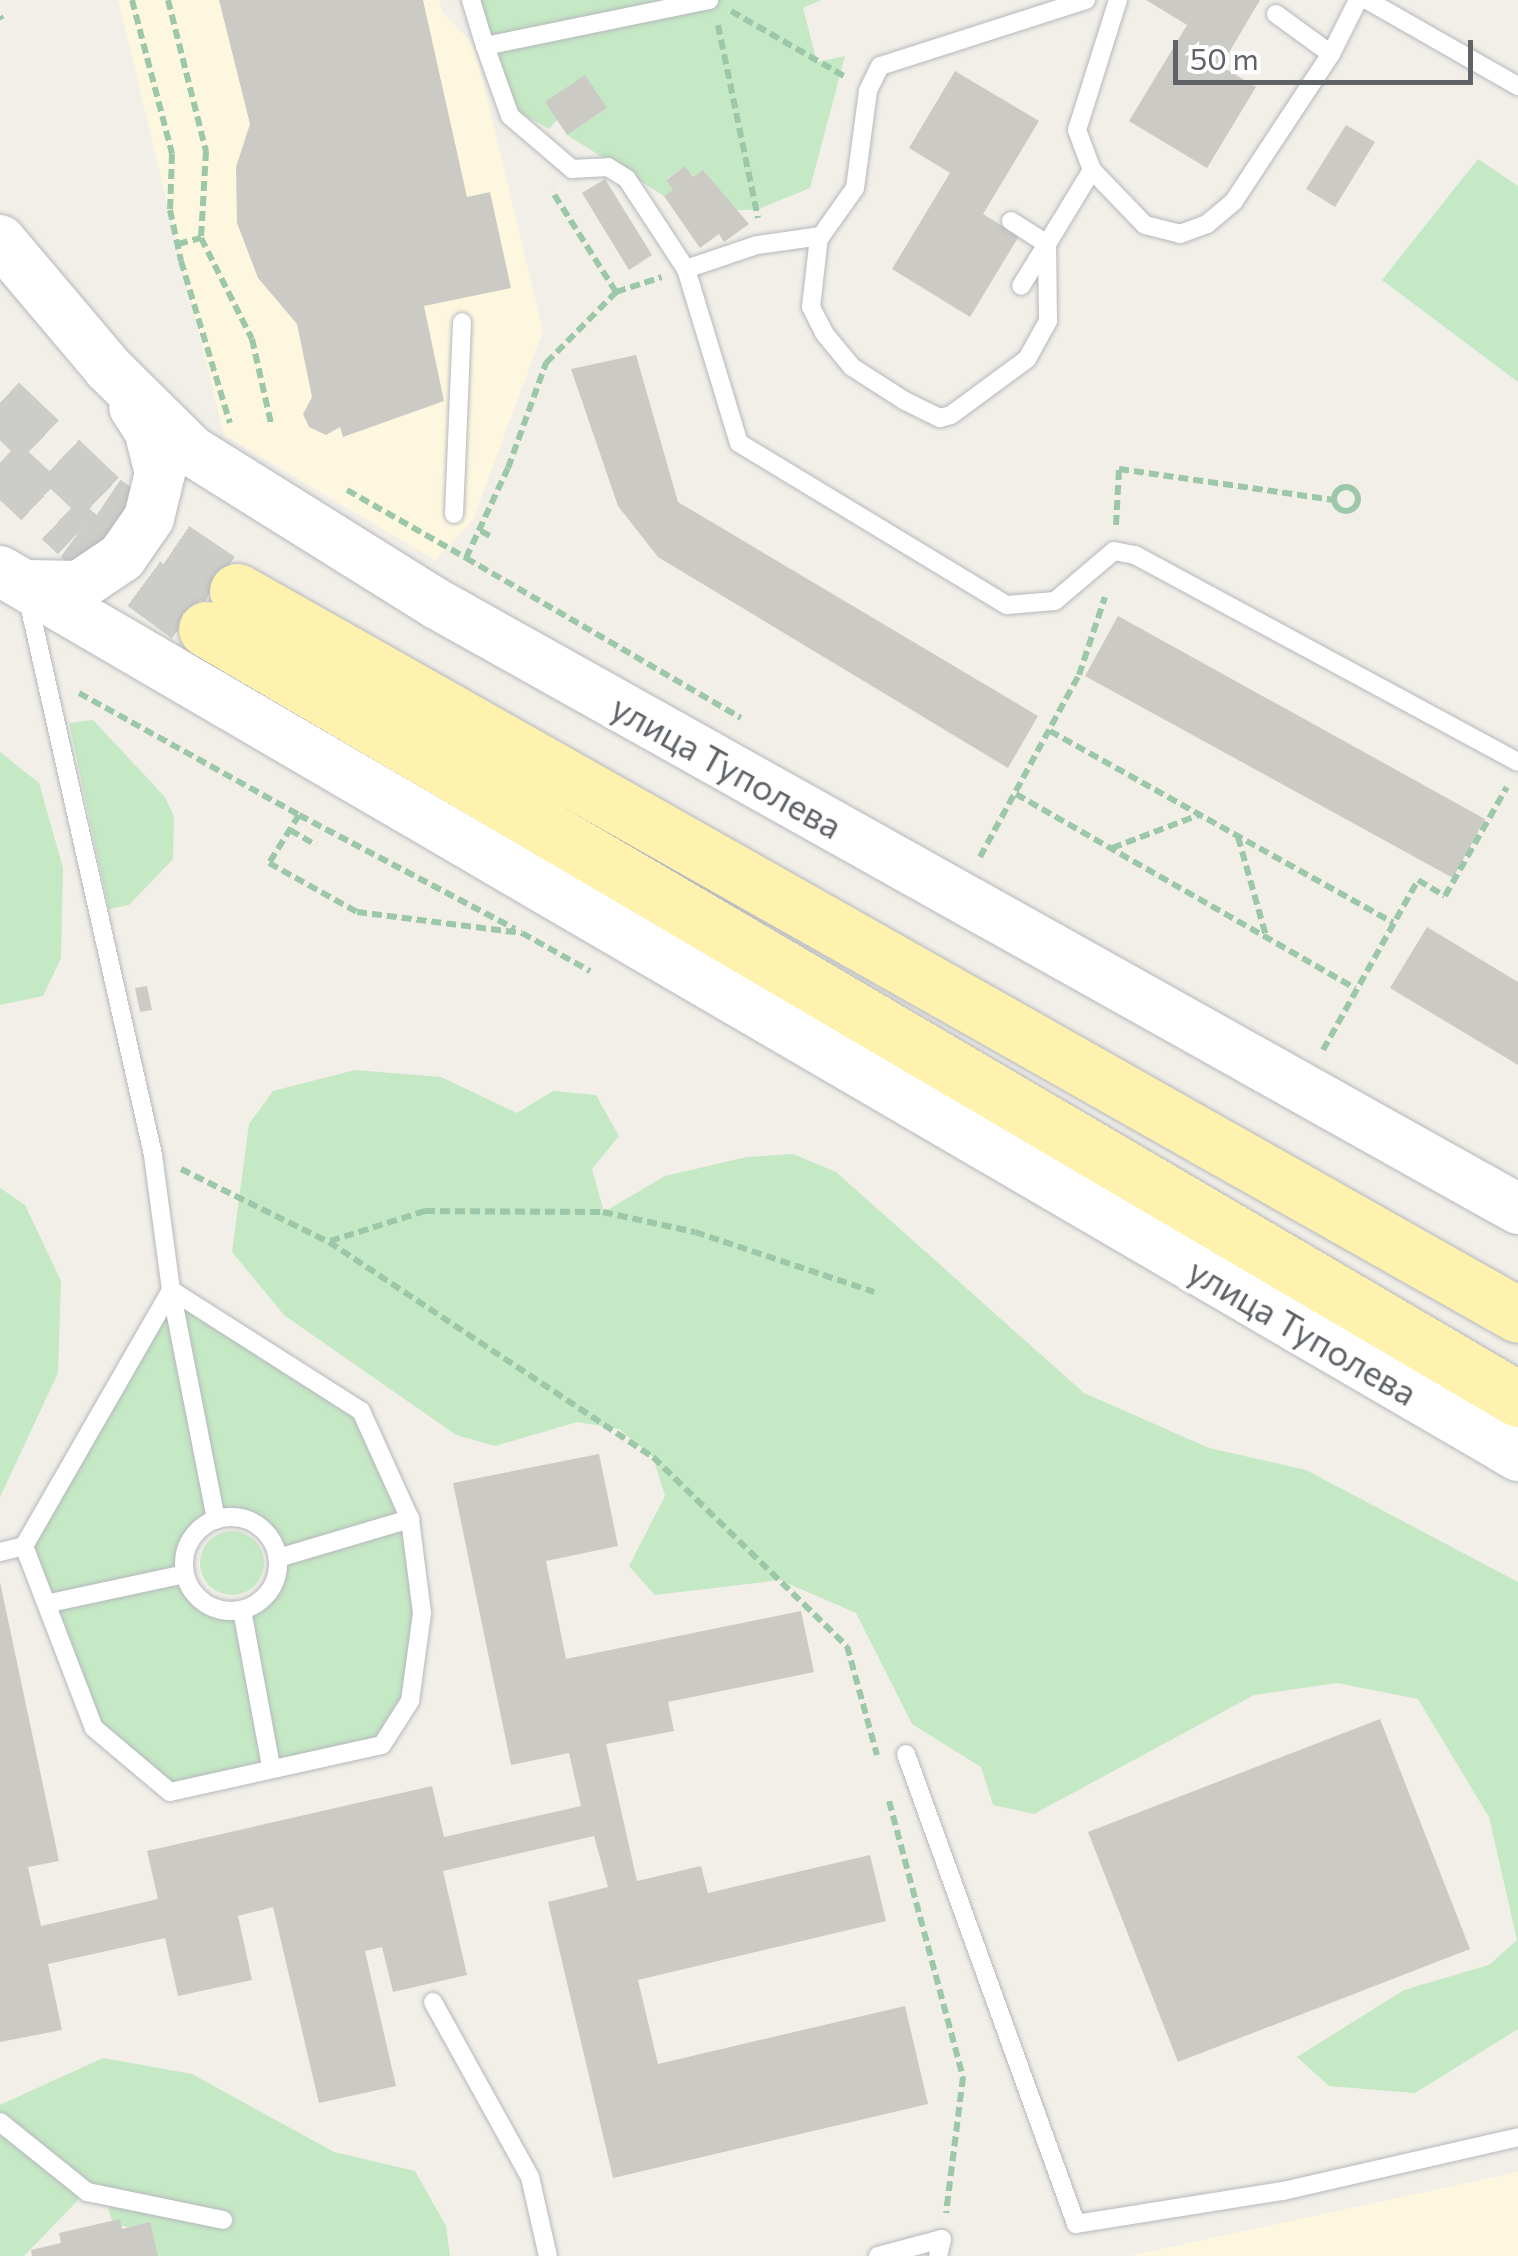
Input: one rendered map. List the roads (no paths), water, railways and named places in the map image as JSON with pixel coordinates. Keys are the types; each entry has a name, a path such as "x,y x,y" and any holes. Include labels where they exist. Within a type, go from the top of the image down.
{"main road":[{"name":"улица Туполева","path":"0,240 108,368 192,451 437,604 1518,1210"},
{"path":"13,578 79,586 122,558 149,518 160,473 149,430 108,368"},
{"name":"улица Туполева","path":"13,578 1518,1456"},
{"name":"улица Туполева","path":"1518,1315 222,610 1518,1399"}],"lane":[{"path":"471,0 510,116 572,169 608,167 627,179 686,270 732,423 749,454 1006,606 1055,601 1114,551 1135,555 1517,767"},
{"path":"484,46 712,0"},
{"path":"1047,244 1048,322 1041,344 940,418 852,367 824,333 811,307 819,237 855,188 868,90 880,66 904,54 1086,0"},
{"path":"1118,0 1077,130 1092,170 1144,224 1180,234 1198,230 1234,201 1331,54 1358,0"},
{"path":"1367,0 1518,86"},
{"path":"1276,14 1331,54"},
{"path":"1021,286 1092,170"},
{"path":"1010,221 1047,244"},
{"path":"686,270 763,244 819,237"},
{"path":"454,514 462,322"},
{"path":"13,578 43,674 153,1155 171,1290 216,1520"},
{"path":"24,1546 50,1603 94,1728 170,1792 382,1745 410,1702 422,1612 410,1519 361,1411 171,1290"},
{"path":"0,1552 24,1546 171,1290"},
{"path":"234,1516 256,1522 270,1536 278,1558 266,1596 242,1610 204,1603 185,1574 189,1542 216,1520 234,1516"},
{"path":"278,1558 410,1519"},
{"path":"50,1603 185,1574"},
{"path":"242,1610 271,1767"},
{"path":"906,1754 1076,2224 1283,2191 1518,2138"},
{"path":"433,2002 530,2178 548,2256"},
{"path":"0,2122 87,2192 223,2220"},
{"path":"878,2256 940,2248"}],"tunnel":[{"path":"0,402 105,502 237,591"},
{"path":"0,462 77,534 206,629"}]}
